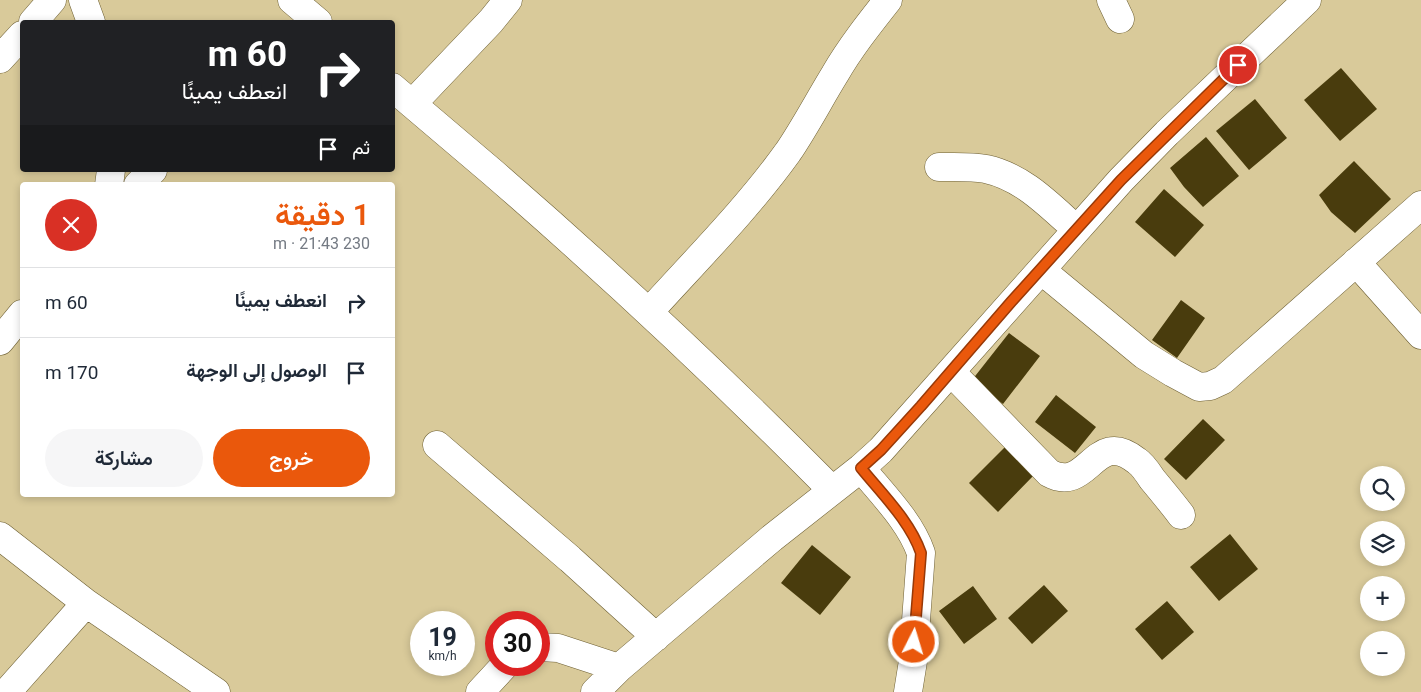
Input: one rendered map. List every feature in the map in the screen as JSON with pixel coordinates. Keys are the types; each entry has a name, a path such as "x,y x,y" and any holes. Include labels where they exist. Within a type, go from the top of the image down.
{"street":[{"path":"35,20 52,0"},
{"path":"83,0 90,20"},
{"path":"508,0 491,21 402,96 491,170 649,312 759,416 832,490"},
{"path":"649,312 726,227 784,157 854,45 888,0"},
{"path":"596,692 619,668 772,538 881,450 1076,229 1161,140 1307,0"},
{"path":"0,60 20,37"},
{"path":"939,168 968,167 1003,174 1031,189 1076,229"},
{"path":"141,182 151,172"},
{"path":"1041,270 1144,355 1199,387 1210,386 1222,380 1421,205"},
{"path":"1356,262 1421,335"},
{"path":"0,342 20,317"},
{"path":"951,372 1049,473 1063,479 1071,477 1080,473 1101,454 1112,451 1123,452 1138,461 1181,516"},
{"path":"437,445 570,559 656,637"},
{"path":"861,468 905,522 917,541 921,553 913,661 908,692"},
{"path":"0,536 86,603 216,692"},
{"path":"7,692 86,603"},
{"path":"550,648 558,648 619,668"},
{"path":"480,692 495,676"}],"building":[{"path":"1341,68 1377,109 1340,141 1304,100"},
{"path":"1255,99 1287,138 1249,170 1216,131"},
{"path":"1206,137 1239,176 1203,207 1184,187 1170,168"},
{"path":"1354,161 1391,199 1355,233 1331,212 1319,195"},
{"path":"1164,189 1204,225 1175,257 1135,222"},
{"path":"1181,300 1205,318 1177,358 1152,340"},
{"path":"1009,333 1040,356 1003,404 972,380"},
{"path":"1056,395 1096,427 1075,453 1035,422"},
{"path":"1203,419 1225,440 1186,480 1164,459"},
{"path":"1006,446 1035,474 998,512 969,483"},
{"path":"1230,534 1258,569 1219,601 1190,567"},
{"path":"812,545 851,577 820,615 781,583"},
{"path":"1044,585 1068,611 1032,644 1008,618"},
{"path":"973,586 997,619 964,644 939,611"},
{"path":"1167,601 1194,632 1162,660 1135,629"}],"route":[{"path":"914,642 921,553 917,541 905,522 861,468 881,450 921,406 978,339 1121,180 1238,65"}]}
